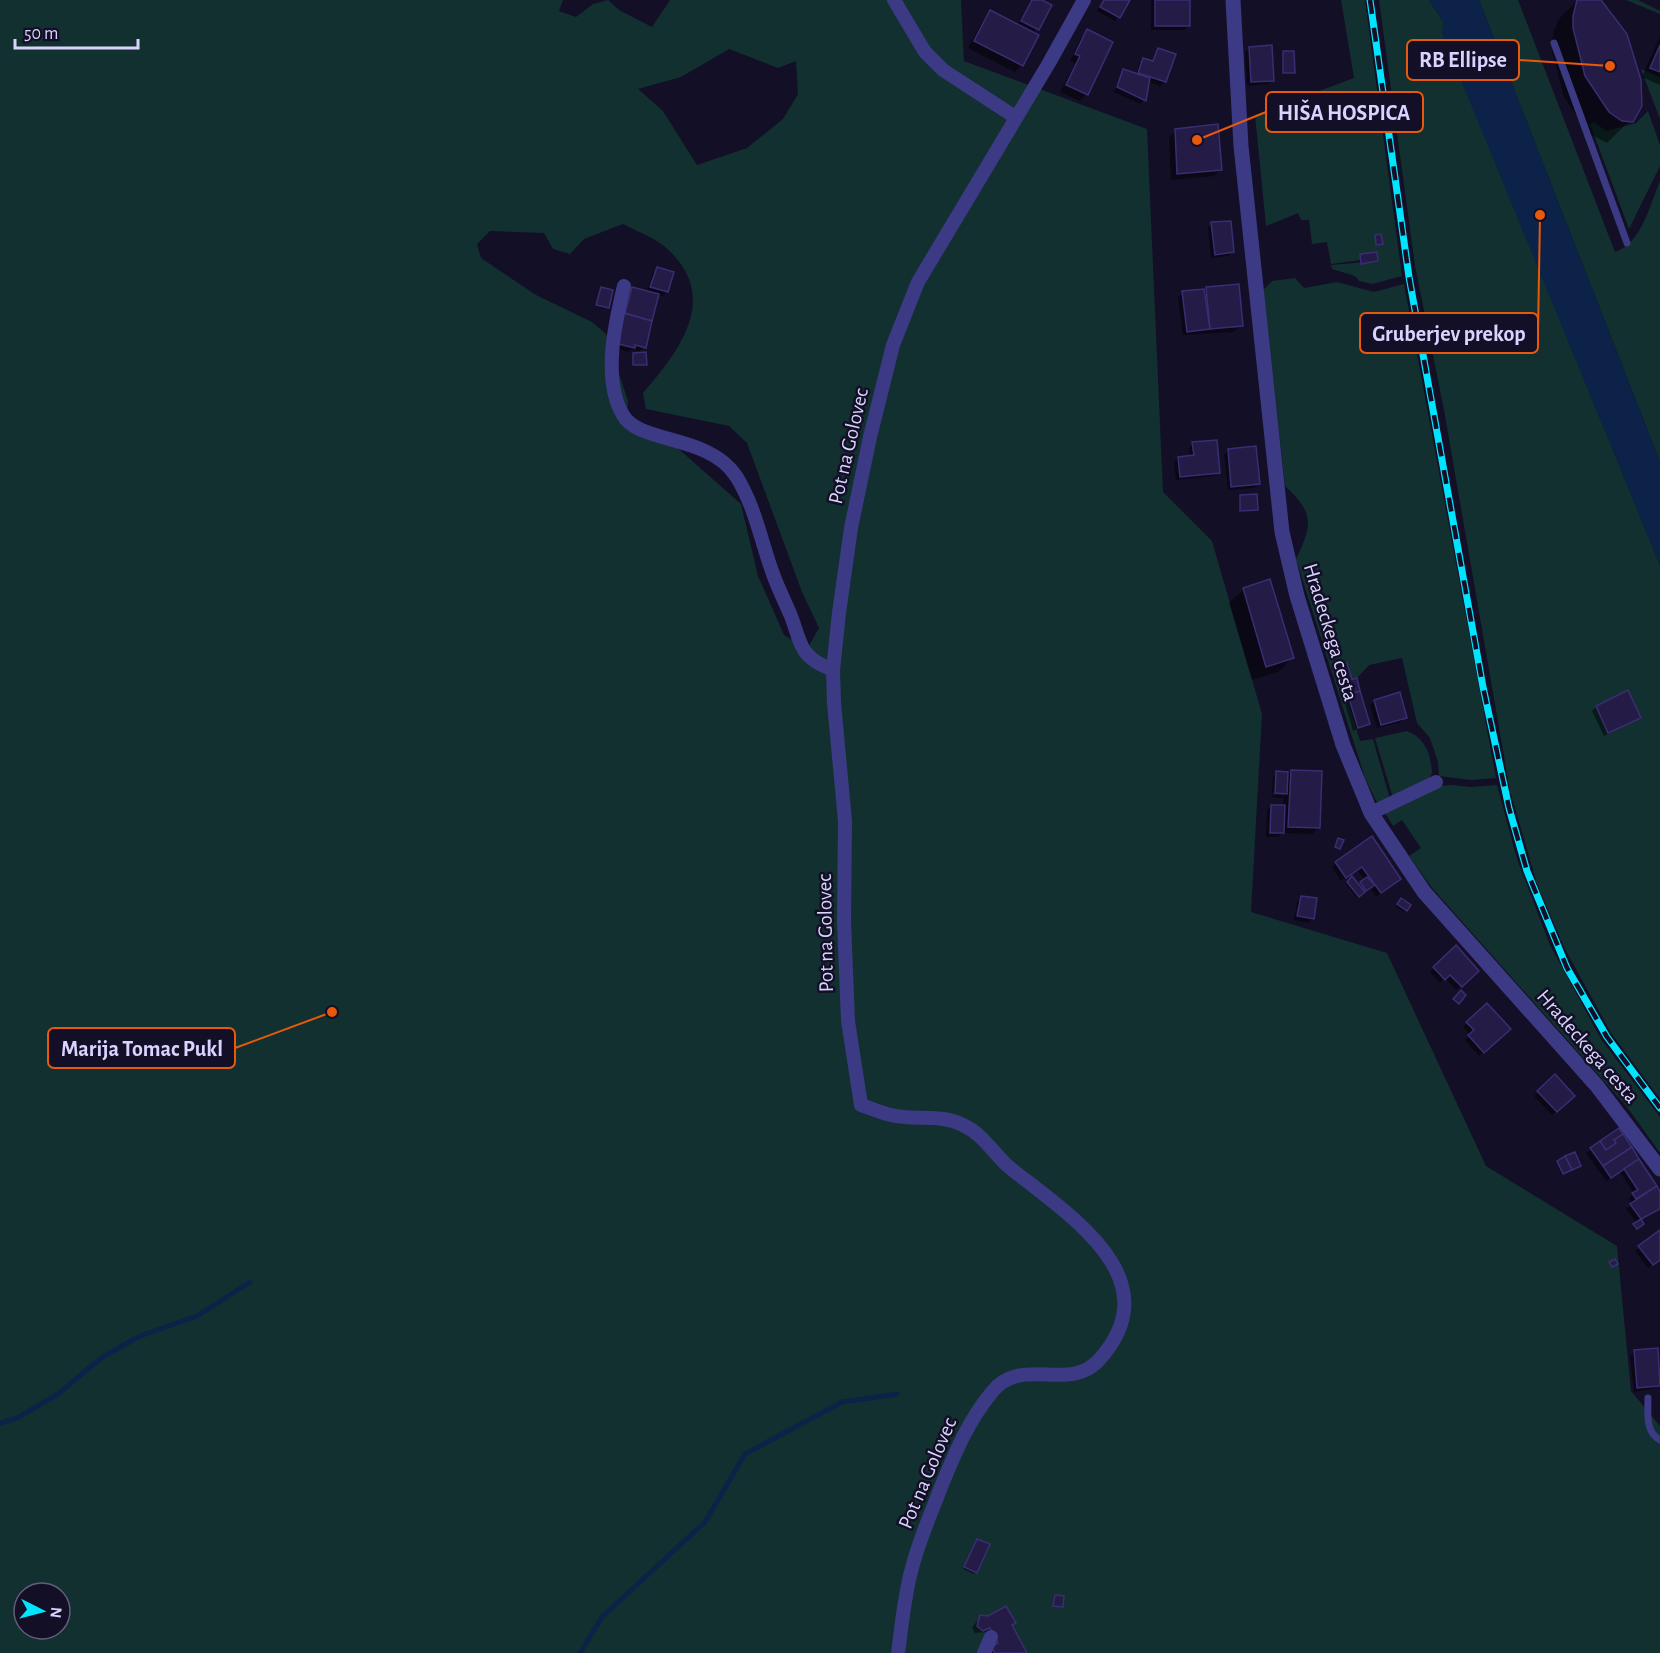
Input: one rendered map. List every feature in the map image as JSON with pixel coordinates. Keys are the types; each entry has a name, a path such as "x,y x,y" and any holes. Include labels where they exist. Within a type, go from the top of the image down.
{"street":[{"path":"894,0 925,52 943,70 1015,117"},
{"name":"Pot na Golovec","path":"898,1653 911,1570 920,1539 960,1440 984,1401 998,1384 1020,1373 1059,1375 1082,1373 1097,1362 1113,1342 1125,1317 1125,1292 1109,1255 1061,1206 1007,1165 988,1142 963,1125 937,1118 893,1116 861,1105 848,1021 844,921 845,821 834,703 833,670 851,528 870,437 893,345 918,282 1084,0"},
{"name":"Hradeckega cesta","path":"1233,0 1241,146 1282,532 1297,596 1335,718 1371,813 1424,892 1597,1086 1660,1169"},
{"path":"624,286 612,346 615,385 623,415 638,430 680,441 711,453 735,475 749,500 773,574 803,649 815,662 833,670"},
{"path":"1371,813 1436,782"},
{"path":"984,1653 991,1637"}],"lane":[{"path":"1554,44 1627,243"},
{"path":"1648,1398 1649,1428 1653,1436 1660,1440"}],"green space":[{"path":"0,0 563,0 559,11 576,17 593,4 608,0 619,10 652,27 670,0 961,0 964,61 1147,129 1163,492 1212,541 1262,714 1251,912 1387,953 1486,1166 1617,1246 1631,1391 1660,1426 1660,1653 0,1653","holes":["729,49 778,68 796,61 798,94 783,119 747,148 697,165 663,111 638,89 681,77","623,224 664,246 681,265 691,283 693,302 690,321 682,340 643,393 646,409 729,426 747,443 802,592 819,628 807,649 784,635 758,576 741,504 673,444 626,429 628,401 606,334 592,322 536,295 481,258 477,244 490,231 544,233 553,249 570,254 584,239"]},
{"path":"1341,0 1365,0 1402,276 1372,284 1332,269 1331,265 1378,261 1361,260 1331,264 1327,242 1312,244 1309,220 1301,220 1298,213 1266,226 1255,115 1354,78"},
{"path":"1379,0 1429,0 1443,21 1443,34 1660,565 1660,1099 1611,1033 1565,949 1537,884 1510,791 1444,410 1415,266"},
{"path":"1479,0 1518,0 1615,252 1624,247 1638,232 1660,181 1660,462"},
{"path":"1626,0 1638,0 1660,11 1660,14"},
{"path":"1641,69 1660,77 1660,119"},
{"path":"1648,111 1660,145 1660,166 1629,229 1590,124 1594,122 1606,131 1636,123"},
{"path":"1295,278 1304,288 1337,282 1374,292 1404,284 1496,778 1471,780 1439,776 1438,762 1430,738 1417,723 1402,658 1369,665 1357,678 1352,679 1347,663 1338,666 1360,741 1373,739 1390,799 1379,803 1376,801 1365,778 1296,559 1308,528 1306,512 1285,486 1263,290 1272,281"},
{"path":"1407,731 1423,742 1430,759 1432,773 1428,780 1393,798 1375,738"},
{"path":"1497,785 1517,859 1550,945 1601,1039 1660,1117 1660,1153 1627,1107 1432,888 1409,856 1421,848 1402,820 1393,826 1385,813 1435,786 1470,787"}],"water":[{"path":"1429,0 1479,0 1660,462 1660,565 1442,34 1443,21"}],"building":[{"path":"1032,0 1042,0 1052,5 1039,30 1021,21"},
{"path":"1104,0 1130,0 1120,18 1100,7"},
{"path":"1155,0 1190,0 1190,26 1155,26"},
{"path":"1577,0 1601,0 1627,34 1641,80 1642,106 1633,122 1622,121 1609,112 1585,76 1573,28"},
{"path":"990,10 1039,35 1023,66 974,41"},
{"path":"1087,29 1113,42 1088,95 1066,85 1080,56 1075,54"},
{"path":"1272,45 1274,81 1251,82 1249,47"},
{"path":"1660,45 1660,72 1650,68"},
{"path":"1158,48 1176,54 1166,82 1138,73 1143,58 1153,61"},
{"path":"1283,51 1294,51 1295,73 1283,73"},
{"path":"1123,69 1150,78 1146,101 1117,87"},
{"path":"1218,124 1222,170 1177,174 1175,129"},
{"path":"1231,221 1234,252 1215,255 1211,222"},
{"path":"1381,234 1383,244 1376,245 1375,235"},
{"path":"1377,252 1378,261 1361,264 1360,254"},
{"path":"657,267 674,272 668,292 650,287"},
{"path":"1239,284 1243,326 1210,329 1206,287"},
{"path":"601,287 613,290 609,308 596,305"},
{"path":"632,287 659,294 652,321 625,313"},
{"path":"1204,289 1210,329 1187,332 1182,291"},
{"path":"623,313 652,321 646,348 614,343"},
{"path":"646,352 647,365 633,365 633,353"},
{"path":"1217,440 1220,473 1180,477 1178,457 1194,455 1192,442"},
{"path":"1256,446 1260,484 1231,487 1228,449"},
{"path":"1257,494 1258,510 1240,511 1240,495"},
{"path":"1270,579 1294,658 1266,667 1243,588"},
{"path":"1347,663 1352,679 1346,681 1341,665"},
{"path":"1357,678 1360,691 1350,694 1346,681"},
{"path":"1628,690 1641,718 1608,733 1596,706"},
{"path":"1360,691 1370,724 1358,728 1348,695"},
{"path":"1400,692 1407,718 1381,725 1374,700"},
{"path":"1291,770 1322,771 1320,828 1288,827"},
{"path":"1276,771 1288,772 1287,794 1275,793"},
{"path":"1271,805 1285,805 1284,833 1270,833"},
{"path":"1372,836 1401,879 1381,893 1362,867 1346,878 1335,862"},
{"path":"1338,838 1344,840 1340,849 1335,847"},
{"path":"1352,876 1365,892 1359,897 1347,882"},
{"path":"1367,877 1375,885 1366,891 1360,882"},
{"path":"1301,896 1317,898 1314,919 1297,916"},
{"path":"1401,898 1411,905 1407,911 1397,904"},
{"path":"1456,945 1479,971 1462,987 1450,975 1445,980 1433,967"},
{"path":"1461,990 1466,995 1459,1004 1453,999"},
{"path":"1487,1003 1511,1029 1484,1053 1468,1035 1474,1030 1466,1022"},
{"path":"1555,1074 1575,1096 1557,1112 1537,1091"},
{"path":"1619,1128 1623,1134 1606,1150 1600,1141"},
{"path":"1623,1134 1632,1147 1603,1166 1590,1148 1600,1141 1606,1150"},
{"path":"1632,1147 1639,1159 1611,1178 1603,1166"},
{"path":"1575,1152 1581,1166 1572,1170 1565,1156"},
{"path":"1565,1156 1572,1170 1563,1174 1557,1161"},
{"path":"1639,1159 1657,1186 1636,1199 1632,1193 1638,1190 1624,1169"},
{"path":"1657,1186 1660,1192 1660,1209 1641,1219 1630,1204"},
{"path":"1641,1219 1644,1224 1637,1229 1633,1224"},
{"path":"1660,1230 1660,1260 1653,1265 1638,1246"},
{"path":"1615,1259 1618,1264 1612,1267 1609,1262"},
{"path":"1658,1348 1660,1386 1637,1388 1634,1350"},
{"path":"977,1539 990,1544 977,1573 964,1567"},
{"path":"1055,1595 1064,1596 1063,1607 1053,1606"},
{"path":"1006,1606 1016,1623 1012,1625 1027,1653 995,1653 991,1647 998,1643 990,1628 983,1631 977,1626 980,1615 988,1616"}],"waterway":[{"path":"0,1423 17,1418 58,1394 101,1358 140,1336 197,1316 250,1282"},
{"path":"580,1653 602,1617 705,1522 745,1454 842,1402 897,1394"}],"railway":[{"path":"1370,0 1409,277 1483,687 1509,808 1527,871 1567,968 1607,1037 1660,1108"}],"place":[{"name":"RB Ellipse","path":"1610,66"},
{"name":"HIŠA HOSPICA","path":"1197,140"},
{"name":"Gruberjev prekop","path":"1540,215"},
{"name":"Marija Tomac Pukl","path":"332,1012"}]}
